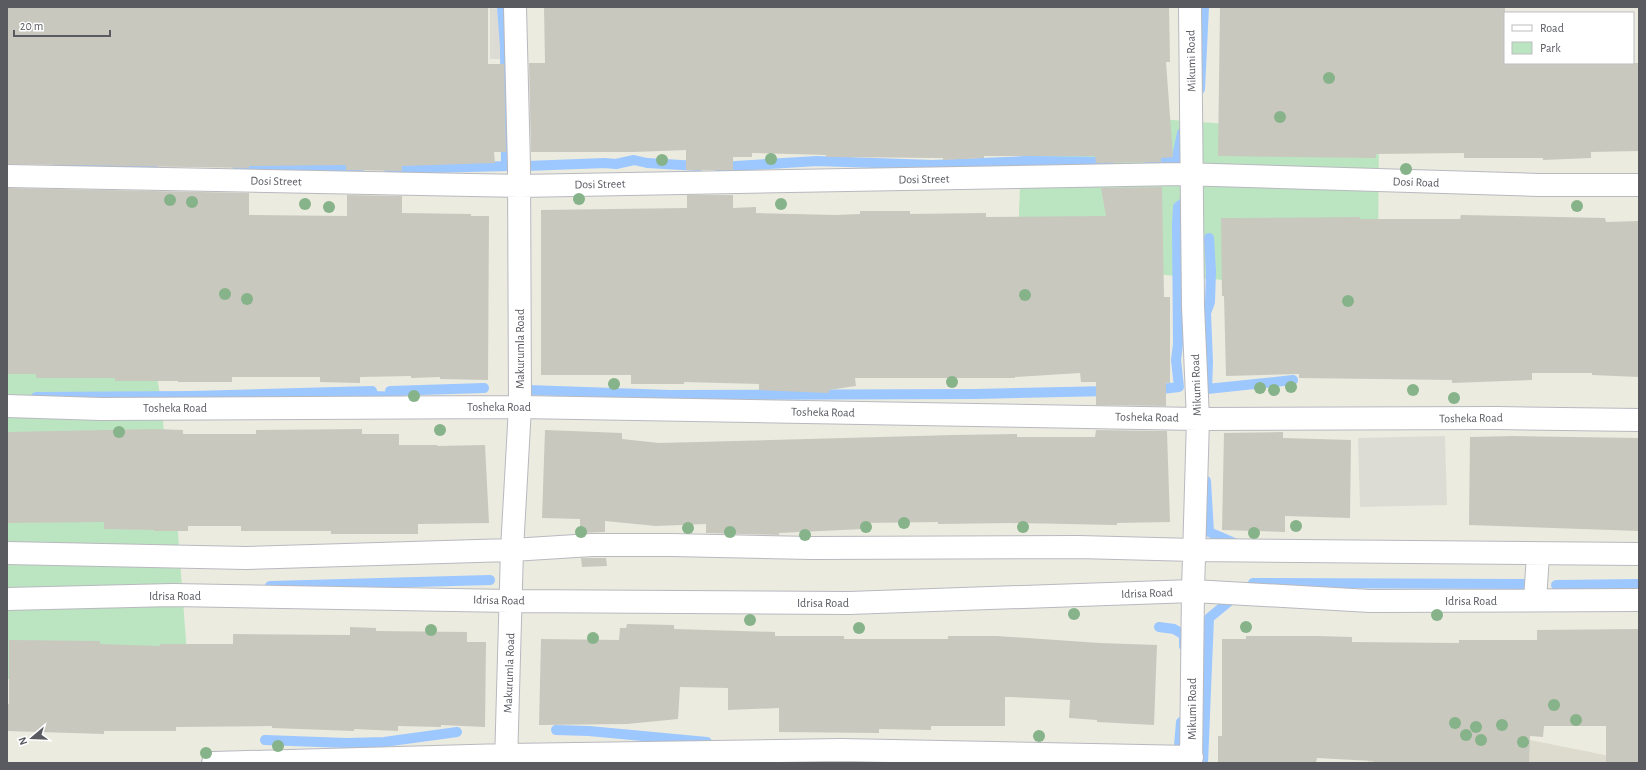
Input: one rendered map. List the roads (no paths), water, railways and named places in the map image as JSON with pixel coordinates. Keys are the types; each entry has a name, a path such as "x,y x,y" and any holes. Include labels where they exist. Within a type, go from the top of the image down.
{"street":[{"name":"Makurumla Road","path":"506,759 512,601 512,550 520,407 519,186 515,7"},
{"name":"Mikumi Road","path":"1190,7 1193,175 1193,306 1198,419 1193,591 1192,760"},
{"name":"Dosi Street","path":"7,176 519,186 1193,175"},
{"name":"Dosi Road","path":"1193,175 1539,185 1639,185"},
{"name":"Tosheka Road","path":"7,406 101,409 520,407 1198,419 1497,418 1639,420"},
{"path":"7,553 246,558 512,550 592,545 664,545 812,548 1078,547 1538,555 1639,554"},
{"path":"1536,600 1538,555"},
{"name":"Idrisa Road","path":"7,598 173,595 512,601 850,603 1193,591 1370,601 1639,600"},
{"path":"213,763 506,759 840,750 1192,760"}],"waterway":[{"path":"502,7 505,47 506,166"},
{"path":"1200,89 1204,7"},
{"path":"1173,163 1177,157 1182,133"},
{"path":"1177,159 1182,175"},
{"path":"1149,161 1177,159"},
{"path":"526,166 605,163 616,164 634,160 647,163 699,166"},
{"path":"719,167 817,161 932,165 1029,161 1109,162"},
{"path":"57,168 97,163 123,167 153,165"},
{"path":"237,166 359,169"},
{"path":"389,169 515,166"},
{"path":"1153,390 1179,387 1176,360 1178,344 1177,224 1178,207 1188,199 1187,194"},
{"path":"1209,238 1211,271 1210,302 1206,313 1208,362 1207,389 1293,380"},
{"path":"390,391 484,388"},
{"path":"529,390 670,395 975,394 1109,391"},
{"path":"36,397 192,396 372,391"},
{"path":"358,399 373,396 400,397"},
{"path":"1206,481 1209,532 1237,544"},
{"path":"270,586 490,580"},
{"path":"1253,583 1527,584"},
{"path":"1556,585 1639,584"},
{"path":"1203,763 1209,618 1231,600"},
{"path":"1159,627 1174,629 1184,635 1184,646"},
{"path":"1179,746 1181,722"},
{"path":"556,730 589,731 707,742"},
{"path":"265,740 347,743 384,742 457,732"}]}
